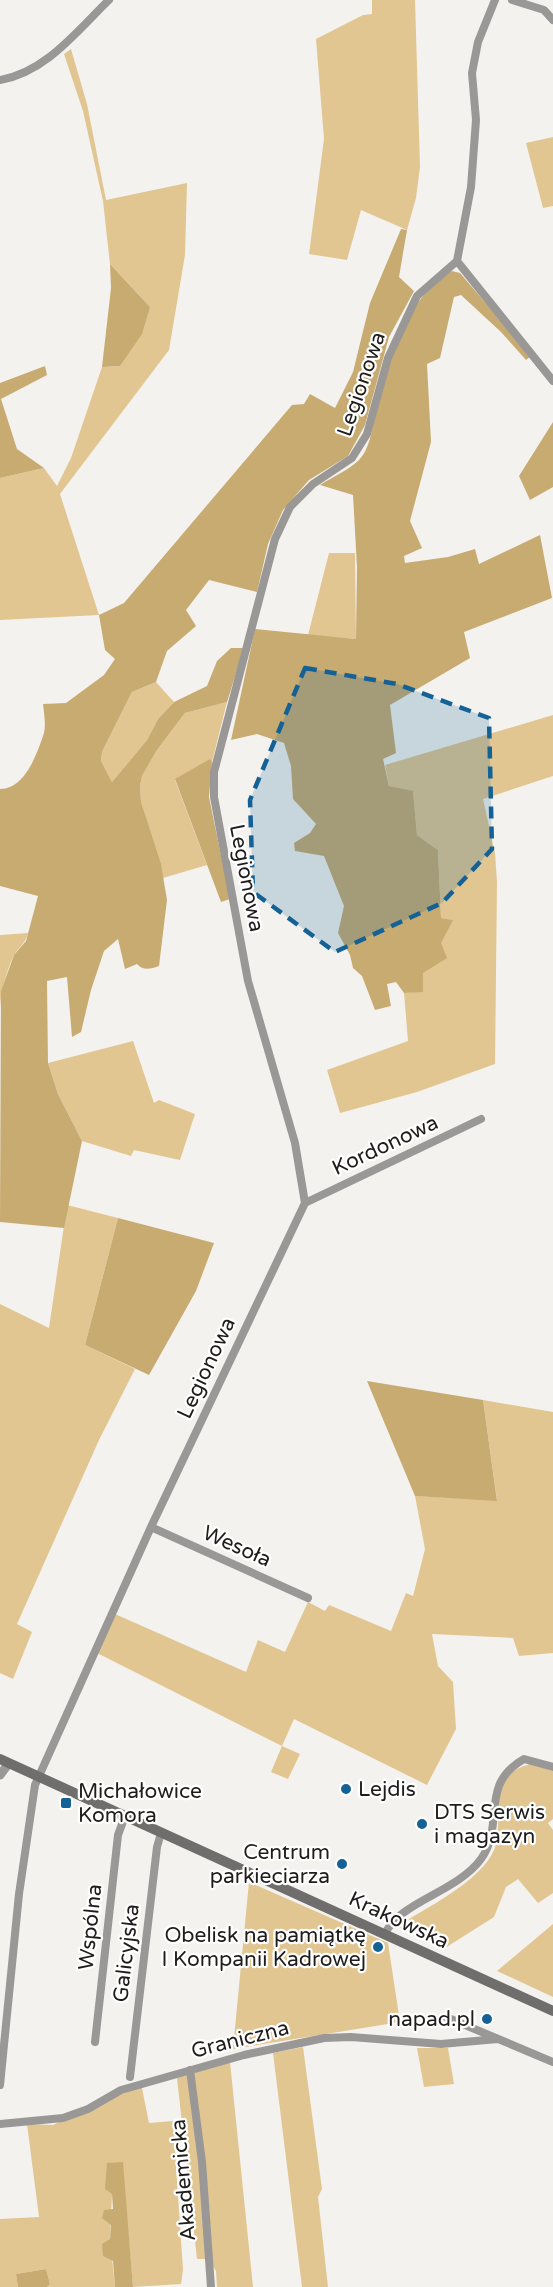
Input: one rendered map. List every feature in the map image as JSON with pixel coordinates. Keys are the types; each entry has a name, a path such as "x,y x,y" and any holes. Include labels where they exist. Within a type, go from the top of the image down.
{"main road":[{"name":"Krakowska","path":"4,1761 553,2011"}],"street":[{"path":"0,80 10,78 50,58 109,0"},
{"path":"495,0 478,42 472,73 476,120 472,176 457,261 553,381"},
{"path":"512,0 544,10 553,20"},
{"name":"Legionowa","path":"0,2085 31,1797 38,1776 151,1527 305,1203 295,1143 248,981 214,797 214,771 279,531 290,507 314,484 352,459 367,434 388,358 417,296 457,261"},
{"name":"Kordonowa","path":"305,1203 482,1119"},
{"name":"Wesoła","path":"151,1527 308,1598"},
{"path":"385,1934 396,1917 471,1872 482,1858 494,1830 495,1794 506,1771 524,1759 553,1767"},
{"path":"0,1775 4,1761"},
{"name":"Wspólna","path":"95,2042 118,1835 125,1816"},
{"name":"Galicyjska","path":"130,2077 157,1847 161,1833"},
{"name":"Graniczna","path":"446,2017 553,2062"},
{"name":"Graniczna","path":"0,2124 63,2118 88,2109 120,2090 244,2055 331,2037 441,2044 498,2039"},
{"name":"Akademicka","path":"190,2070 202,2162 211,2287"}],"highlighted area":[{"path":"305,668 397,684 489,718 492,849 442,903 335,952 253,892 250,800"}],"shaded area":[{"path":"372,0 415,0 420,167 416,198 407,230 361,210 347,260 309,254 324,139 316,39 363,15 372,14"},
{"path":"71,49 87,104 106,200 187,183 185,255 169,350 60,494 99,615 0,620 0,478 44,468 57,486 71,458 102,367 120,366 150,307 110,264 103,201 83,111 64,54"},
{"path":"553,137 553,206 543,208 526,143"},
{"path":"401,229 407,230 399,277 414,291 389,337 365,425 348,456 309,480 283,510 268,544 257,592 209,580 186,610 196,626 167,651 156,682 132,692 102,752 101,761 112,782 147,740 158,719 174,702 207,686 217,661 231,648 244,648 227,702 185,713 157,750 142,776 141,802 161,864 167,900 159,966 150,969 137,964 125,969 118,939 104,951 91,990 81,1032 72,1037 67,977 47,981 48,1063 58,1094 82,1141 64,1228 0,1222 1,991 14,955 26,941 38,896 0,886 0,789 16,783 23,777 34,760 45,730 43,704 66,703 104,675 115,659 105,650 99,615 124,603 292,405 304,404 310,394 335,408 353,372 370,303"},
{"path":"110,264 150,307 142,334 120,366 102,367 111,288"},
{"path":"452,271 460,273 531,356 526,360 501,332 461,295 454,297 440,358 427,364 431,442 410,521 422,548 404,556 405,563 448,557 475,549 479,564 540,535 552,598 464,632 470,658 390,705 396,753 383,759 389,786 413,791 417,835 438,850 441,918 453,920 441,943 447,958 423,973 423,992 404,993 396,982 387,984 391,1006 375,1010 362,976 353,968 350,955 338,933 344,906 324,856 295,851 294,843 310,833 316,824 293,799 291,766 284,743 257,734 231,740 255,629 356,639 357,567 353,495 320,485 350,467 362,456 370,440 392,355 400,335 420,299"},
{"path":"45,366 47,375 1,399 17,449 44,468 0,478 0,383"},
{"path":"553,422 553,487 530,500 519,476"},
{"path":"329,553 355,553 356,639 308,635"},
{"path":"156,682 174,702 158,719 147,740 112,782 101,761 102,752 132,692"},
{"path":"227,702 212,762 210,760 175,780 207,865 163,878 141,802 142,776 157,750 185,713"},
{"path":"553,715 553,776 483,799 495,853 497,882 495,1064 417,1092 340,1113 327,1070 408,1041 404,993 422,991 422,973 452,920 441,918 438,850 417,835 413,792 389,786 385,765"},
{"path":"210,759 212,762 209,797 230,899 221,902 175,779"},
{"path":"28,933 26,940 10,963 0,1008 0,935"},
{"path":"133,1041 154,1103 159,1100 195,1114 180,1160 134,1150 131,1156 82,1141 58,1094 48,1063"},
{"path":"67,1205 118,1218 85,1345 135,1369 99,1440 17,1624 32,1632 13,1679 0,1673 0,1304 49,1328"},
{"path":"118,1218 214,1243 196,1291 149,1375 85,1345"},
{"path":"367,1381 483,1400 497,1501 415,1496"},
{"path":"483,1400 553,1412 553,1653 519,1656 513,1638 432,1634 438,1666 453,1682 456,1729 427,1785 294,1719 282,1746 97,1653 115,1614 246,1672 258,1640 285,1652 308,1602 325,1611 329,1605 391,1631 406,1593 413,1596 425,1549 415,1496 497,1500"},
{"path":"282,1746 300,1754 288,1779 271,1772"},
{"path":"530,1764 553,1771 553,1819 548,1823 553,1830 553,1893 538,1903 518,1879 506,1887 494,1917 445,1948 397,1926 437,1903 465,1883 487,1861 494,1850 497,1838 500,1789 505,1779 515,1770"},
{"path":"249,1882 388,1943 400,2022 233,2049"},
{"path":"553,1924 553,1997 497,1971"},
{"path":"303,2047 322,2189 318,2197 328,2287 302,2287 273,2053"},
{"path":"417,2048 448,2048 454,2084 424,2087"},
{"path":"230,2062 253,2287 217,2287 216,2271 208,2259 197,2259 177,2078"},
{"path":"141,2083 149,2123 173,2121 183,2270 181,2284 133,2287 122,2162 112,2194 110,2239 115,2287 47,2287 50,2284 46,2269 16,2274 18,2287 0,2287 0,2219 39,2217 27,2124 53,2125"},
{"path":"123,2162 133,2287 115,2287 113,2261 103,2256 102,2244 110,2239 111,2225 102,2218 104,2210 113,2209 112,2194 105,2189 107,2163"},
{"path":"46,2269 50,2284 47,2287 18,2287 16,2274"}],"place":[{"name":"Lejdis","path":"346,1789"},
{"name":"Michałowice Komora","path":"66,1803"},
{"name":"DTS Serwis i magazyn","path":"422,1824"},
{"name":"Centrum parkieciarza","path":"342,1864"},
{"name":"Obelisk na pamiątkę I Kompanii Kadrowej","path":"378,1947"},
{"name":"napad.pl","path":"487,2019"}]}
